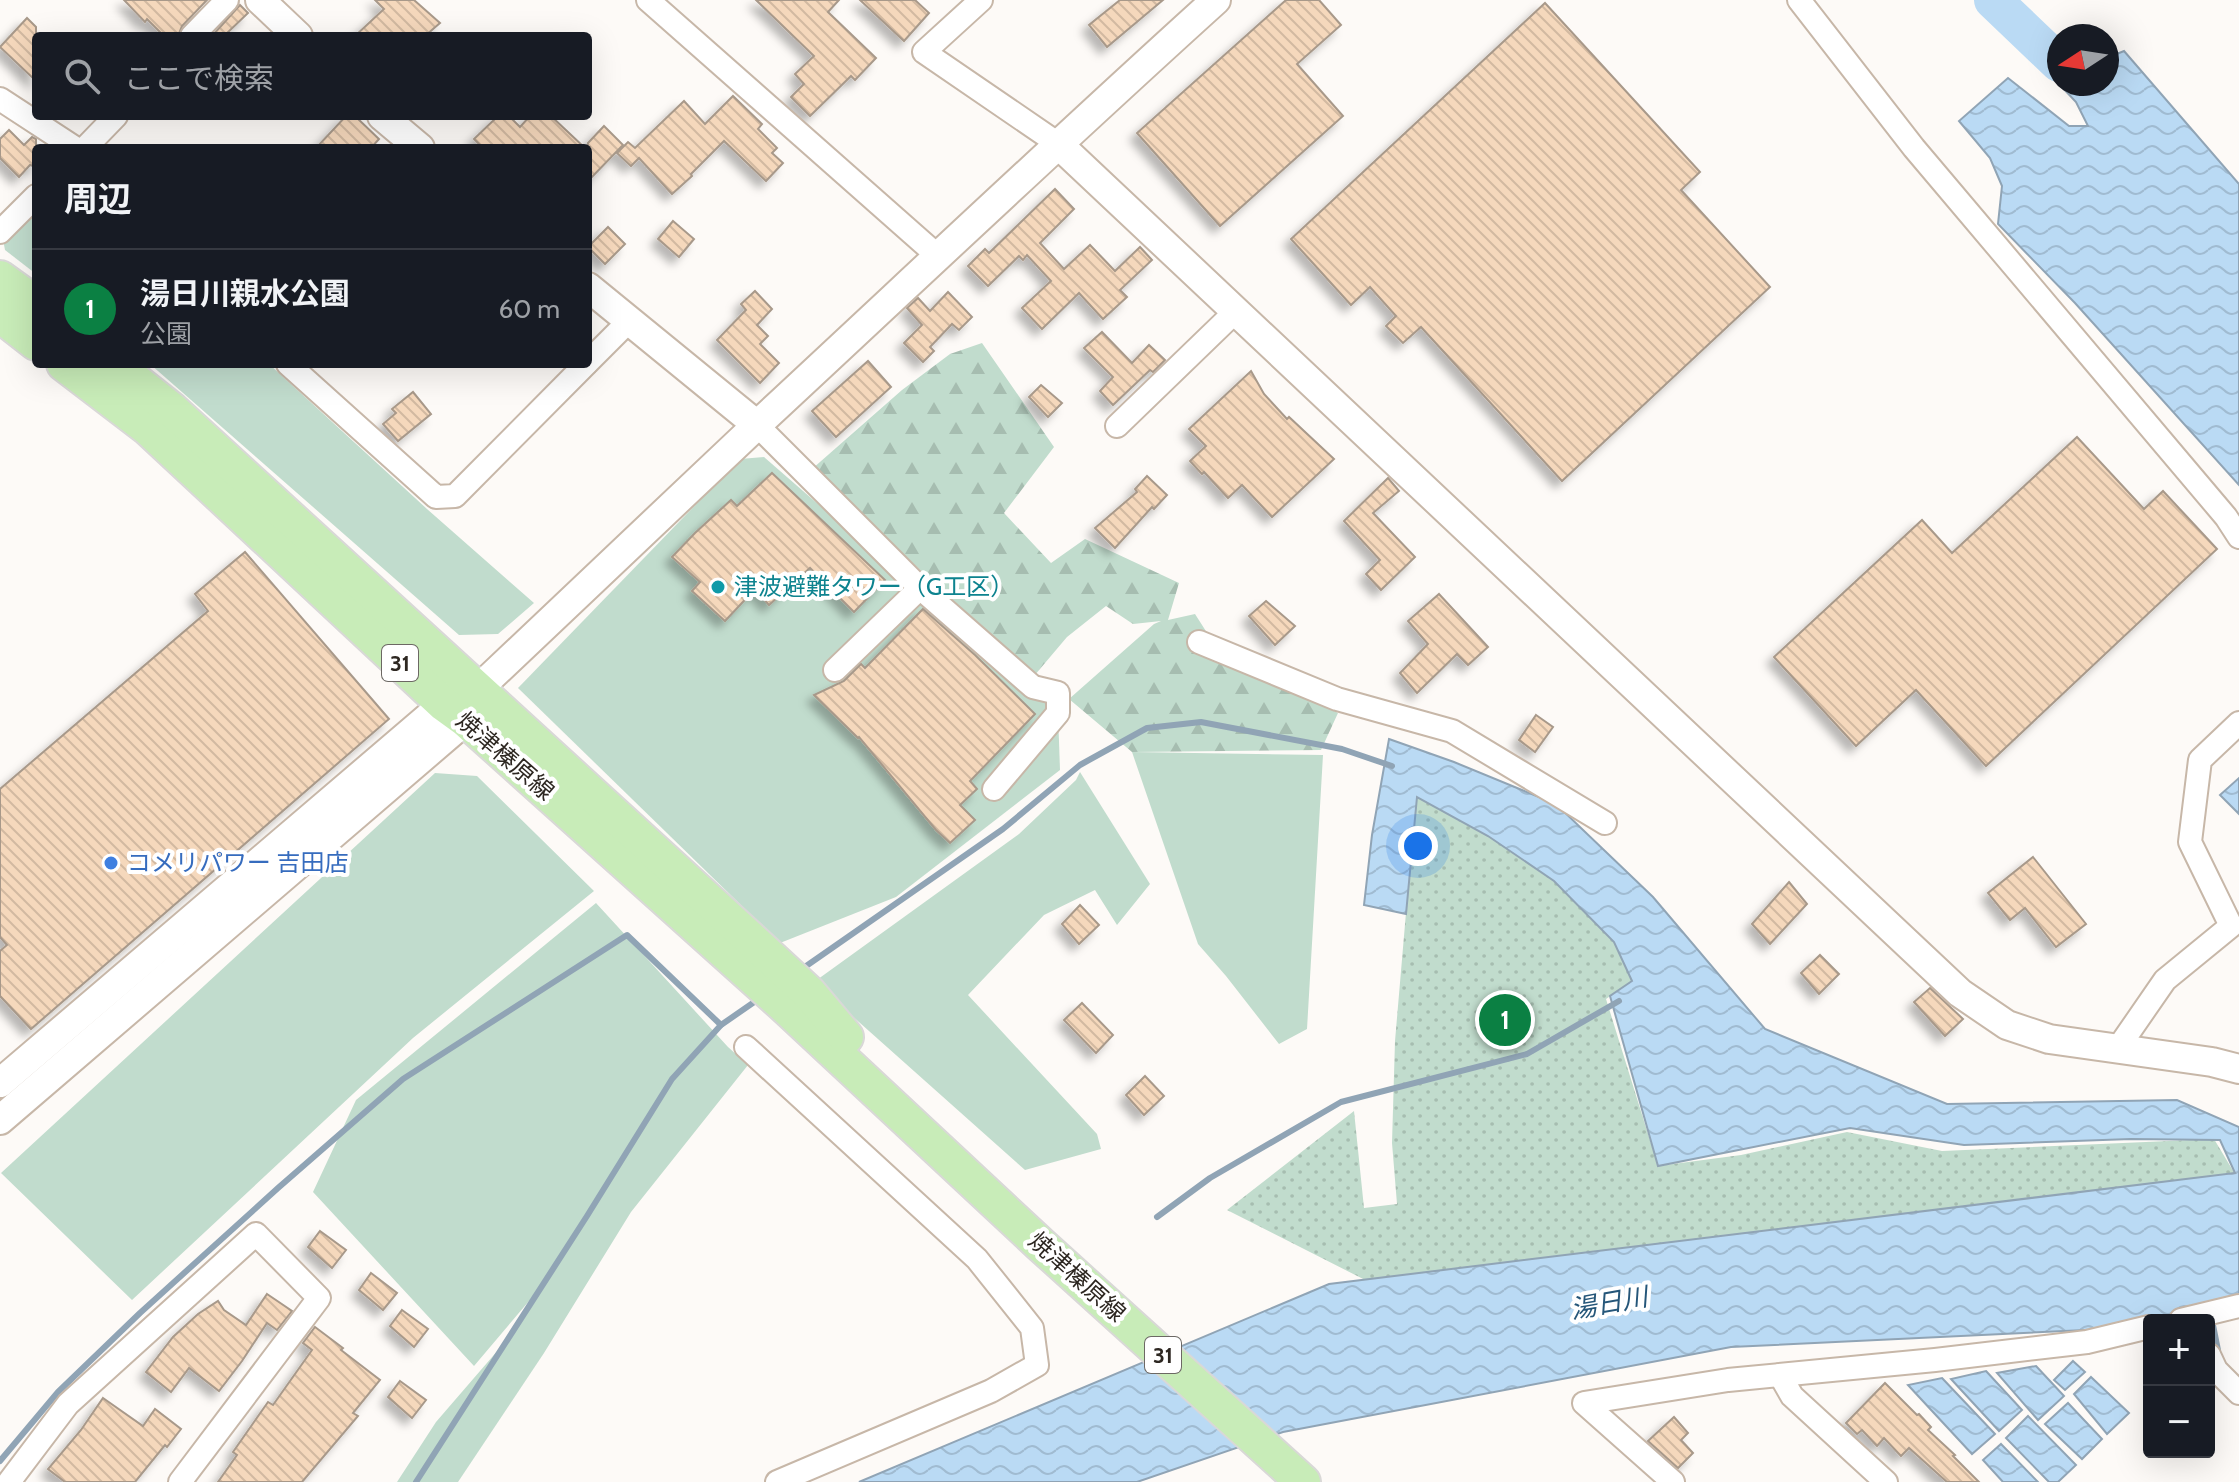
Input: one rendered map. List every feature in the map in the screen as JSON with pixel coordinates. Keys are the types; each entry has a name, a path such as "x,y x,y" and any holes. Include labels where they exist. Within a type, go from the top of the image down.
{"main road":[{"path":"0,278 32,301"},
{"path":"0,315 32,340"},
{"name":"焼津榛原線","path":"69,368 149,429 746,953 799,1001 943,1151 1041,1245 1298,1477"},
{"name":"焼津榛原線","path":"119,368 172,410 462,705"}],"street":[{"path":"196,32 227,0"},
{"path":"260,0 294,32"},
{"path":"648,0 939,257"},
{"path":"981,0 924,52 1057,143 1960,993 2007,1025 2049,1039 2212,1062 2239,1069"},
{"path":"0,1120 462,705 1057,143 1216,0"},
{"path":"1799,0 1914,148 2216,505 2239,537"},
{"path":"0,99 32,120"},
{"path":"32,120 69,144"},
{"path":"89,144 112,120"},
{"path":"387,120 415,144"},
{"path":"0,232 32,200"},
{"path":"592,290 757,425 920,588 1033,687 1058,693 1058,713 994,789"},
{"path":"1117,426 1236,311"},
{"path":"592,358 629,321"},
{"path":"292,368 436,497 455,496 582,368"},
{"path":"835,670 920,588"},
{"path":"1199,642 1337,699 1452,731 1605,823"},
{"path":"0,1083 462,705"},
{"path":"2118,1048 2165,980 2231,926 2190,842 2200,760 2239,723"},
{"path":"746,1047 977,1259 1032,1328 1037,1365 991,1391 777,1482"},
{"path":"19,1478 68,1404 256,1234 319,1298 180,1482"},
{"path":"2207,1314 2239,1306"},
{"path":"1673,1482 1584,1403 1728,1380 2087,1342 2143,1328"},
{"path":"2215,1368 2239,1393"},
{"path":"1780,1375 1792,1396 1886,1482"}],"green space":[{"path":"32,212 32,271 5,250 3,239"},
{"path":"982,343 1054,447 1004,513 1051,563 1085,539 1179,583 1168,620 1195,614 1218,650 1338,713 1321,750 1132,752 1069,699 1161,621 1133,624 1106,606 1067,637 1034,676 812,469 902,390 950,354"},
{"path":"155,368 273,368 534,603 498,634 459,635"},
{"path":"764,457 1058,713 1060,770 896,897 780,943 518,688 740,459"},
{"path":"1132,752 1323,755 1307,1029 1279,1044 1198,944"},
{"path":"1080,772 1150,884 1117,925 1095,890 1044,915 968,995 1097,1134 1101,1149 1025,1170 814,982 1019,834 1076,780"},
{"path":"435,773 477,776 594,891 413,1038 132,1300 1,1173"},
{"path":"1416,796 1535,861 1624,953 1632,981 1606,999 1658,1166 1741,1155 1847,1132 1942,1151 2214,1139 2235,1174 1377,1286 1227,1210 1354,1111 1364,1208 1397,1204 1392,1143 1395,1041"},
{"path":"596,903 748,1065 631,1212 544,1353 458,1482 397,1482 436,1422 511,1335 546,1281 474,1366 313,1192 356,1100"}],"water":[{"path":"2124,51 2239,184 2239,485 2075,303 1998,224 2002,186 1990,158 1959,121 2008,78 2069,126 2088,126 2070,96 2119,96 2119,53"},
{"name":"湯日川","path":"1389,739 1556,804 1653,897 1765,1029 1947,1104 2177,1100 2239,1127 2239,1297 2189,1314 2143,1314 2143,1327 1731,1347 1283,1432 1137,1482 859,1482 1329,1284 2235,1173 2220,1140 2131,1139 1964,1145 1850,1128 1658,1166 1610,996 1632,981 1614,942 1554,881 1488,836 1417,797 1406,914 1364,905 1372,835"},
{"path":"2239,778 2239,814 2220,795"},
{"path":"2073,1361 2085,1372 2065,1390 2054,1380"},
{"path":"2036,1366 2064,1396 2038,1420 1997,1373"},
{"path":"1986,1371 2022,1410 1999,1431 1951,1379"},
{"path":"2091,1377 2129,1413 2107,1434 2074,1394"},
{"path":"1942,1378 1995,1434 1972,1454 1908,1385"},
{"path":"2068,1403 2102,1439 2082,1459 2045,1424"},
{"path":"2028,1416 2076,1465 2058,1482 2049,1482 2006,1438"},
{"path":"2001,1444 2038,1482 2003,1482 1983,1460"}],"building":[{"path":"124,0 207,0 180,32 160,32 147,19 145,22"},
{"path":"375,0 414,0 440,23 430,32 359,32 384,9"},
{"path":"756,0 839,0 828,12 876,58 855,80 851,76 810,116 791,97 804,84 795,74 814,56"},
{"path":"860,0 915,0 929,13 904,41"},
{"path":"1120,0 1163,0 1107,47 1089,25"},
{"path":"1286,0 1319,0 1341,25 1297,64 1343,116 1220,226 1137,133"},
{"path":"1545,3 1700,172 1681,190 1770,287 1562,481 1421,327 1403,343 1386,326 1396,316 1370,287 1351,305 1291,239"},
{"path":"240,5 248,13 228,32 216,32"},
{"path":"27,18 36,27 36,32 32,32 32,77 0,47"},
{"path":"733,96 762,124 758,129 777,148 772,153 783,163 766,181 724,141 672,194 639,158 631,166 617,153 628,142 635,148 684,101 705,124"},
{"path":"342,120 359,120 379,139 375,144 320,144"},
{"path":"494,120 513,120 520,127 526,120 555,120 581,144 479,144 474,139"},
{"path":"604,126 623,145 592,177 592,144 588,143"},
{"path":"9,130 24,145 32,137 36,139 36,144 32,144 32,166 19,177 0,158 0,139"},
{"path":"1055,189 1074,209 1040,243 1064,269 1090,245 1115,271 1140,247 1152,260 1120,290 1127,297 1103,319 1079,293 1042,329 1022,308 1051,281 1027,255 1023,260 1019,256 988,286 968,266 985,249 989,253"},
{"path":"673,221 694,239 679,257 658,239"},
{"path":"608,227 625,244 605,264 592,251 592,243"},
{"path":"755,291 772,309 757,325 768,336 760,344 779,363 760,383 717,340 746,310 741,304"},
{"path":"948,292 972,317 959,330 952,324 930,347 934,351 923,362 904,343 922,325 907,308 918,298 930,311"},
{"path":"1102,332 1132,363 1149,345 1165,360 1113,405 1100,391 1113,377 1084,348"},
{"path":"868,361 891,387 836,437 812,411"},
{"path":"1251,371 1264,394 1287,419 1289,417 1334,459 1272,517 1242,485 1228,498 1190,461 1206,446 1189,429"},
{"path":"1041,385 1062,403 1048,417 1029,397"},
{"path":"413,392 431,414 398,441 383,424 396,413 392,409"},
{"path":"2077,437 2144,509 2163,491 2217,549 1986,766 1916,690 1856,746 1774,657 1922,520 1952,553"},
{"path":"772,473 885,580 854,612 810,568 769,605 755,589 725,621 692,591 700,582 672,557 731,500 737,506"},
{"path":"1147,476 1167,495 1115,548 1095,528 1137,492 1135,489"},
{"path":"1388,478 1399,491 1373,513 1415,557 1381,590 1366,574 1380,560 1344,521"},
{"name":"コメリパワー 吉田店","path":"245,552 389,719 31,1029 0,996 0,951 7,945 0,937 0,789 208,611 195,594"},
{"path":"1439,594 1488,647 1468,665 1457,654 1417,693 1400,673 1428,644 1408,621"},
{"path":"1266,601 1295,626 1275,645 1249,616"},
{"path":"923,609 1035,714 970,781 977,789 960,805 975,820 950,843 859,737 814,695 844,681 861,664 865,668"},
{"path":"1536,715 1553,727 1535,752 1519,740"},
{"path":"2033,857 2086,924 2056,947 2025,908 2010,920 1988,893"},
{"path":"1789,882 1807,904 1770,944 1752,924"},
{"path":"1080,905 1099,925 1079,944 1062,924"},
{"path":"1820,955 1839,974 1819,994 1801,973"},
{"path":"1930,988 1963,1019 1945,1036 1914,1002"},
{"path":"1082,1003 1113,1035 1096,1053 1064,1020"},
{"path":"1145,1076 1164,1096 1144,1115 1126,1095"},
{"path":"320,1231 346,1250 332,1268 308,1247"},
{"path":"371,1273 397,1293 383,1310 359,1290"},
{"path":"267,1294 292,1311 277,1330 267,1323 219,1391 189,1368 171,1392 146,1372 173,1337 218,1301 224,1310 246,1325"},
{"path":"402,1310 428,1329 414,1347 390,1326"},
{"path":"315,1327 380,1380 353,1413 358,1416 302,1482 218,1482 237,1455 233,1452 268,1402 273,1405 312,1350 303,1343"},
{"path":"400,1381 426,1400 412,1418 388,1397"},
{"path":"1885,1383 1919,1414 1931,1427 1928,1430 1979,1482 1947,1482 1909,1448 1901,1456 1884,1438 1877,1446 1862,1430 1857,1434 1846,1423"},
{"path":"103,1398 143,1426 155,1409 181,1429 135,1482 65,1482 48,1469"},
{"path":"1674,1417 1688,1433 1681,1440 1693,1453 1678,1468 1648,1441"}],"waterway":[{"path":"1993,0 2047,52"},
{"path":"799,971 1003,829 1080,765 1147,728 1201,722 1342,749 1392,766"},
{"path":"0,1461 58,1392 140,1313 403,1079 627,935 721,1025"},
{"path":"416,1482 672,1079 721,1025 760,998"},
{"path":"1157,1217 1210,1178 1341,1102 1527,1054 1619,1001"},
{"path":"2215,1335 2218,1350"}],"place":[{"name":"津波避難タワー（G工区）","path":"718,587"},
{"name":"コメリパワー 吉田店","path":"111,863"},
{"name":"湯日川親水公園","path":"1505,1020"}]}
